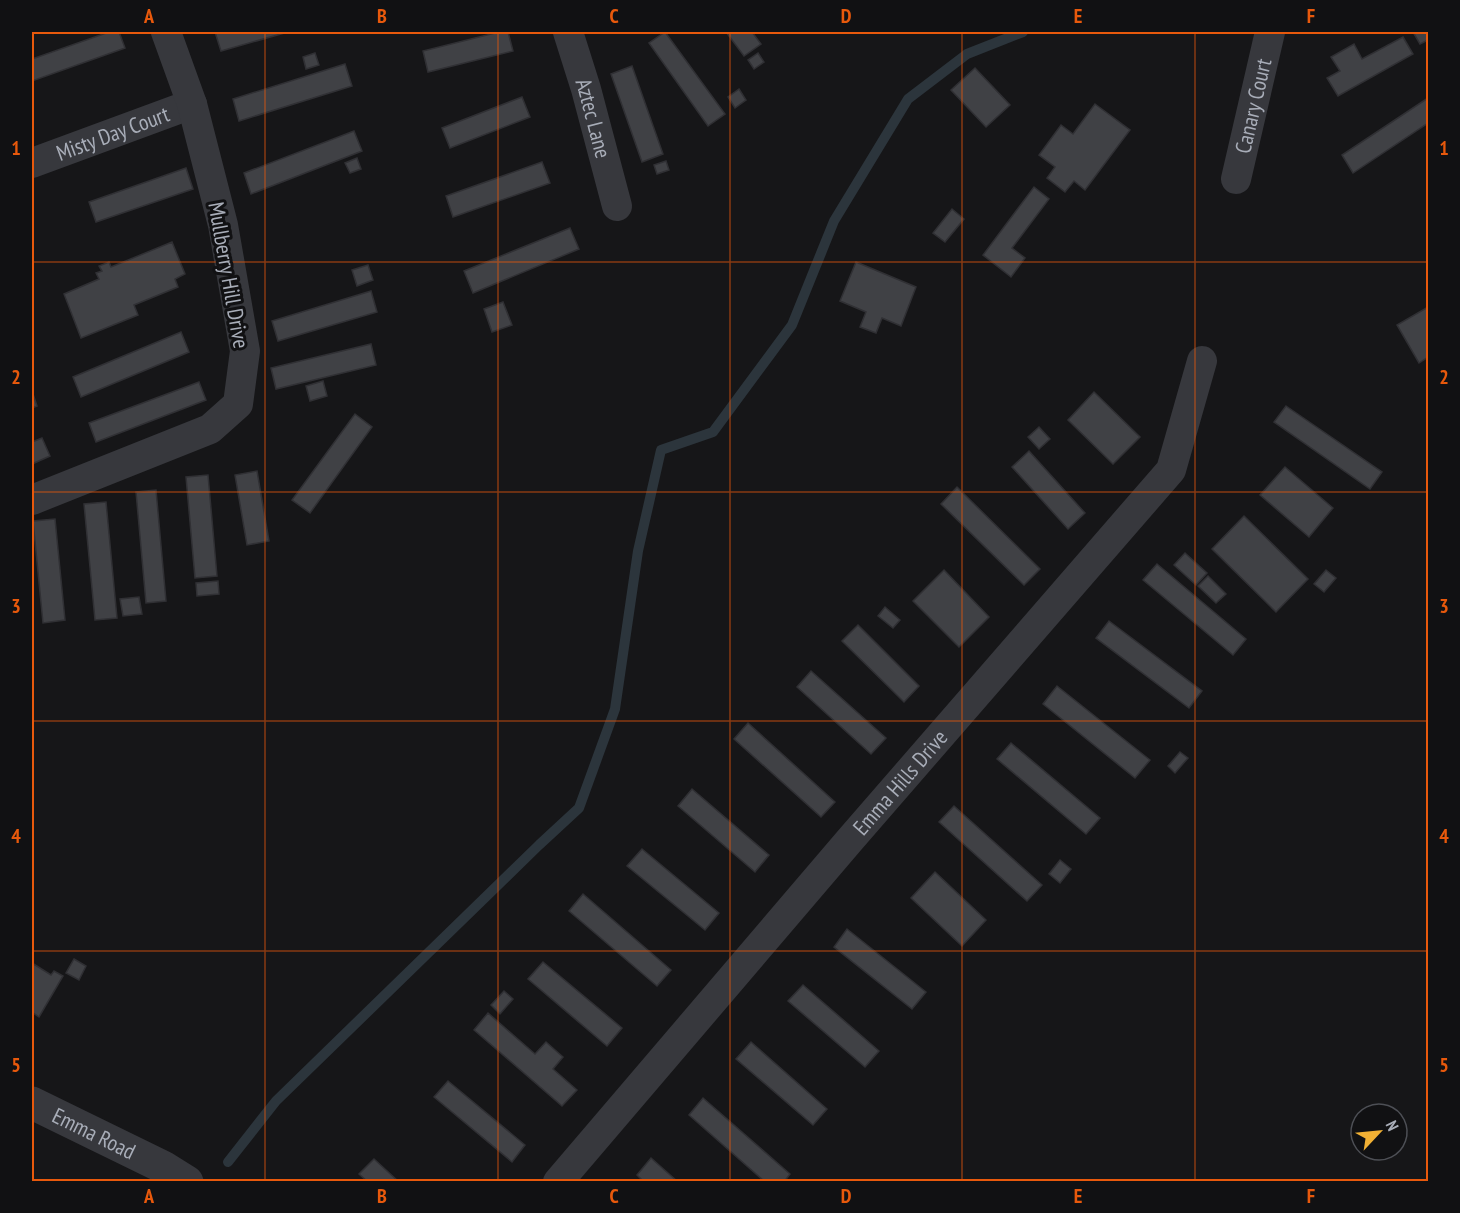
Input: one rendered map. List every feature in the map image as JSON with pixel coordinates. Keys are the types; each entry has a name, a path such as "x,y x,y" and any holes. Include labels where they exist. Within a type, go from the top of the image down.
{"street":[{"name":"Mullberry Hill Drive","path":"32,500 210,429 238,404 245,351 223,225 192,104 166,32"},
{"name":"Aztec Lane","path":"568,32 586,89 617,206"},
{"name":"Canary Court","path":"1236,179 1270,32"},
{"name":"Misty Day Court","path":"32,163 192,104"},
{"name":"Emma Hills Drive","path":"558,1182 849,840 1171,470 1202,361"},
{"name":"Emma Road","path":"32,1103 163,1167 187,1182"}],"building":[{"path":"109,32 119,32 125,48 32,81 32,59"},
{"path":"215,32 288,32 221,51"},
{"path":"499,32 508,32 513,51 428,72 423,51"},
{"path":"665,32 725,114 708,126 649,43"},
{"path":"726,32 752,32 761,44 744,56"},
{"path":"1413,32 1428,32 1428,40 1420,44"},
{"path":"1403,37 1413,54 1338,96 1327,78 1340,71 1331,57 1354,44 1362,59"},
{"path":"315,53 319,65 306,69 303,57"},
{"path":"758,53 764,62 754,69 748,60"},
{"path":"345,64 352,86 239,121 233,99"},
{"path":"632,66 663,154 642,162 611,74"},
{"path":"975,68 1010,105 986,127 951,90"},
{"path":"739,89 746,100 735,108 728,97"},
{"path":"522,97 530,117 450,148 442,128"},
{"path":"1428,98 1428,123 1353,173 1342,155"},
{"path":"1095,104 1130,130 1085,190 1074,181 1065,192 1047,178 1055,167 1039,155 1061,125 1073,134"},
{"path":"354,131 362,151 251,194 244,173"},
{"path":"357,158 361,169 350,173 345,163"},
{"path":"666,161 669,170 657,174 654,165"},
{"path":"542,162 550,183 453,217 446,196"},
{"path":"186,168 193,189 96,222 89,202"},
{"path":"1034,187 1049,199 1012,248 1025,258 1011,277 983,255"},
{"path":"952,209 964,219 945,242 933,233"},
{"path":"570,228 579,249 473,293 464,271"},
{"path":"172,242 185,274 175,279 178,287 134,305 138,315 81,338 64,294 99,279 96,273 102,271 99,266 109,262 111,267"},
{"path":"856,262 916,287 901,326 882,318 876,333 860,327 866,312 840,301"},
{"path":"368,265 373,280 357,286 352,270"},
{"path":"371,291 377,312 278,341 272,321"},
{"path":"503,302 512,325 492,332 484,309"},
{"path":"1428,307 1428,357 1419,363 1397,325"},
{"path":"181,332 189,352 81,397 73,377"},
{"path":"371,344 376,365 276,389 271,368"},
{"path":"323,381 327,396 310,401 306,386"},
{"path":"199,382 206,400 96,442 89,423"},
{"path":"32,391 37,406 32,408"},
{"path":"1094,392 1140,437 1113,464 1068,420"},
{"path":"1286,406 1382,472 1370,489 1274,422"},
{"path":"355,414 372,427 310,513 292,500"},
{"path":"1039,427 1050,439 1039,449 1028,437"},
{"path":"42,438 50,456 32,464 32,442"},
{"path":"1029,451 1085,513 1068,529 1012,467"},
{"path":"1285,467 1333,508 1309,537 1260,495"},
{"path":"257,471 269,541 247,545 235,475"},
{"path":"208,475 217,576 195,578 186,477"},
{"path":"957,487 1040,569 1024,585 941,504"},
{"path":"156,490 166,601 146,603 136,492"},
{"path":"106,502 117,618 95,620 84,504"},
{"path":"1244,516 1308,579 1276,612 1212,549"},
{"path":"55,519 65,620 43,623 33,521"},
{"path":"1185,553 1207,573 1196,585 1174,565"},
{"path":"1157,564 1246,639 1233,655 1143,580"},
{"path":"944,570 989,617 959,647 913,601"},
{"path":"1326,570 1336,578 1324,592 1314,584"},
{"path":"1208,576 1226,594 1216,603 1198,586"},
{"path":"218,581 219,594 197,596 196,583"},
{"path":"139,597 142,614 123,616 120,599"},
{"path":"885,607 900,620 893,628 878,616"},
{"path":"1109,621 1202,691 1189,708 1096,638"},
{"path":"858,625 919,686 904,702 842,641"},
{"path":"811,671 886,738 871,754 797,687"},
{"path":"1057,686 1150,760 1135,778 1043,704"},
{"path":"748,723 835,802 821,817 734,739"},
{"path":"1011,743 1100,818 1086,834 997,759"},
{"path":"1180,752 1188,758 1175,773 1168,766"},
{"path":"692,789 769,855 755,872 678,806"},
{"path":"954,806 1042,885 1027,901 939,822"},
{"path":"642,849 719,913 705,930 627,866"},
{"path":"1060,860 1071,869 1060,883 1049,874"},
{"path":"935,872 986,920 962,946 911,898"},
{"path":"583,894 671,970 657,986 569,911"},
{"path":"847,929 926,992 912,1009 834,947"},
{"path":"74,959 86,966 79,980 66,973"},
{"path":"543,962 622,1028 607,1046 528,979"},
{"path":"32,963 51,975 54,971 63,976 39,1017 32,1012"},
{"path":"803,985 879,1051 865,1067 788,1001"},
{"path":"504,991 513,999 500,1014 491,1005"},
{"path":"488,1013 535,1054 546,1042 563,1057 553,1069 577,1090 562,1106 474,1030"},
{"path":"751,1042 827,1109 813,1125 736,1059"},
{"path":"448,1081 525,1145 512,1162 434,1097"},
{"path":"703,1098 790,1174 784,1182 765,1182 689,1115"},
{"path":"651,1158 678,1182 644,1182 637,1175"},
{"path":"374,1159 399,1182 368,1182 359,1174"}],"waterway":[{"path":"228,1162 276,1101 579,808 615,709 638,551 661,450 713,432 792,325 834,221 908,99 967,54 1023,32"}]}
